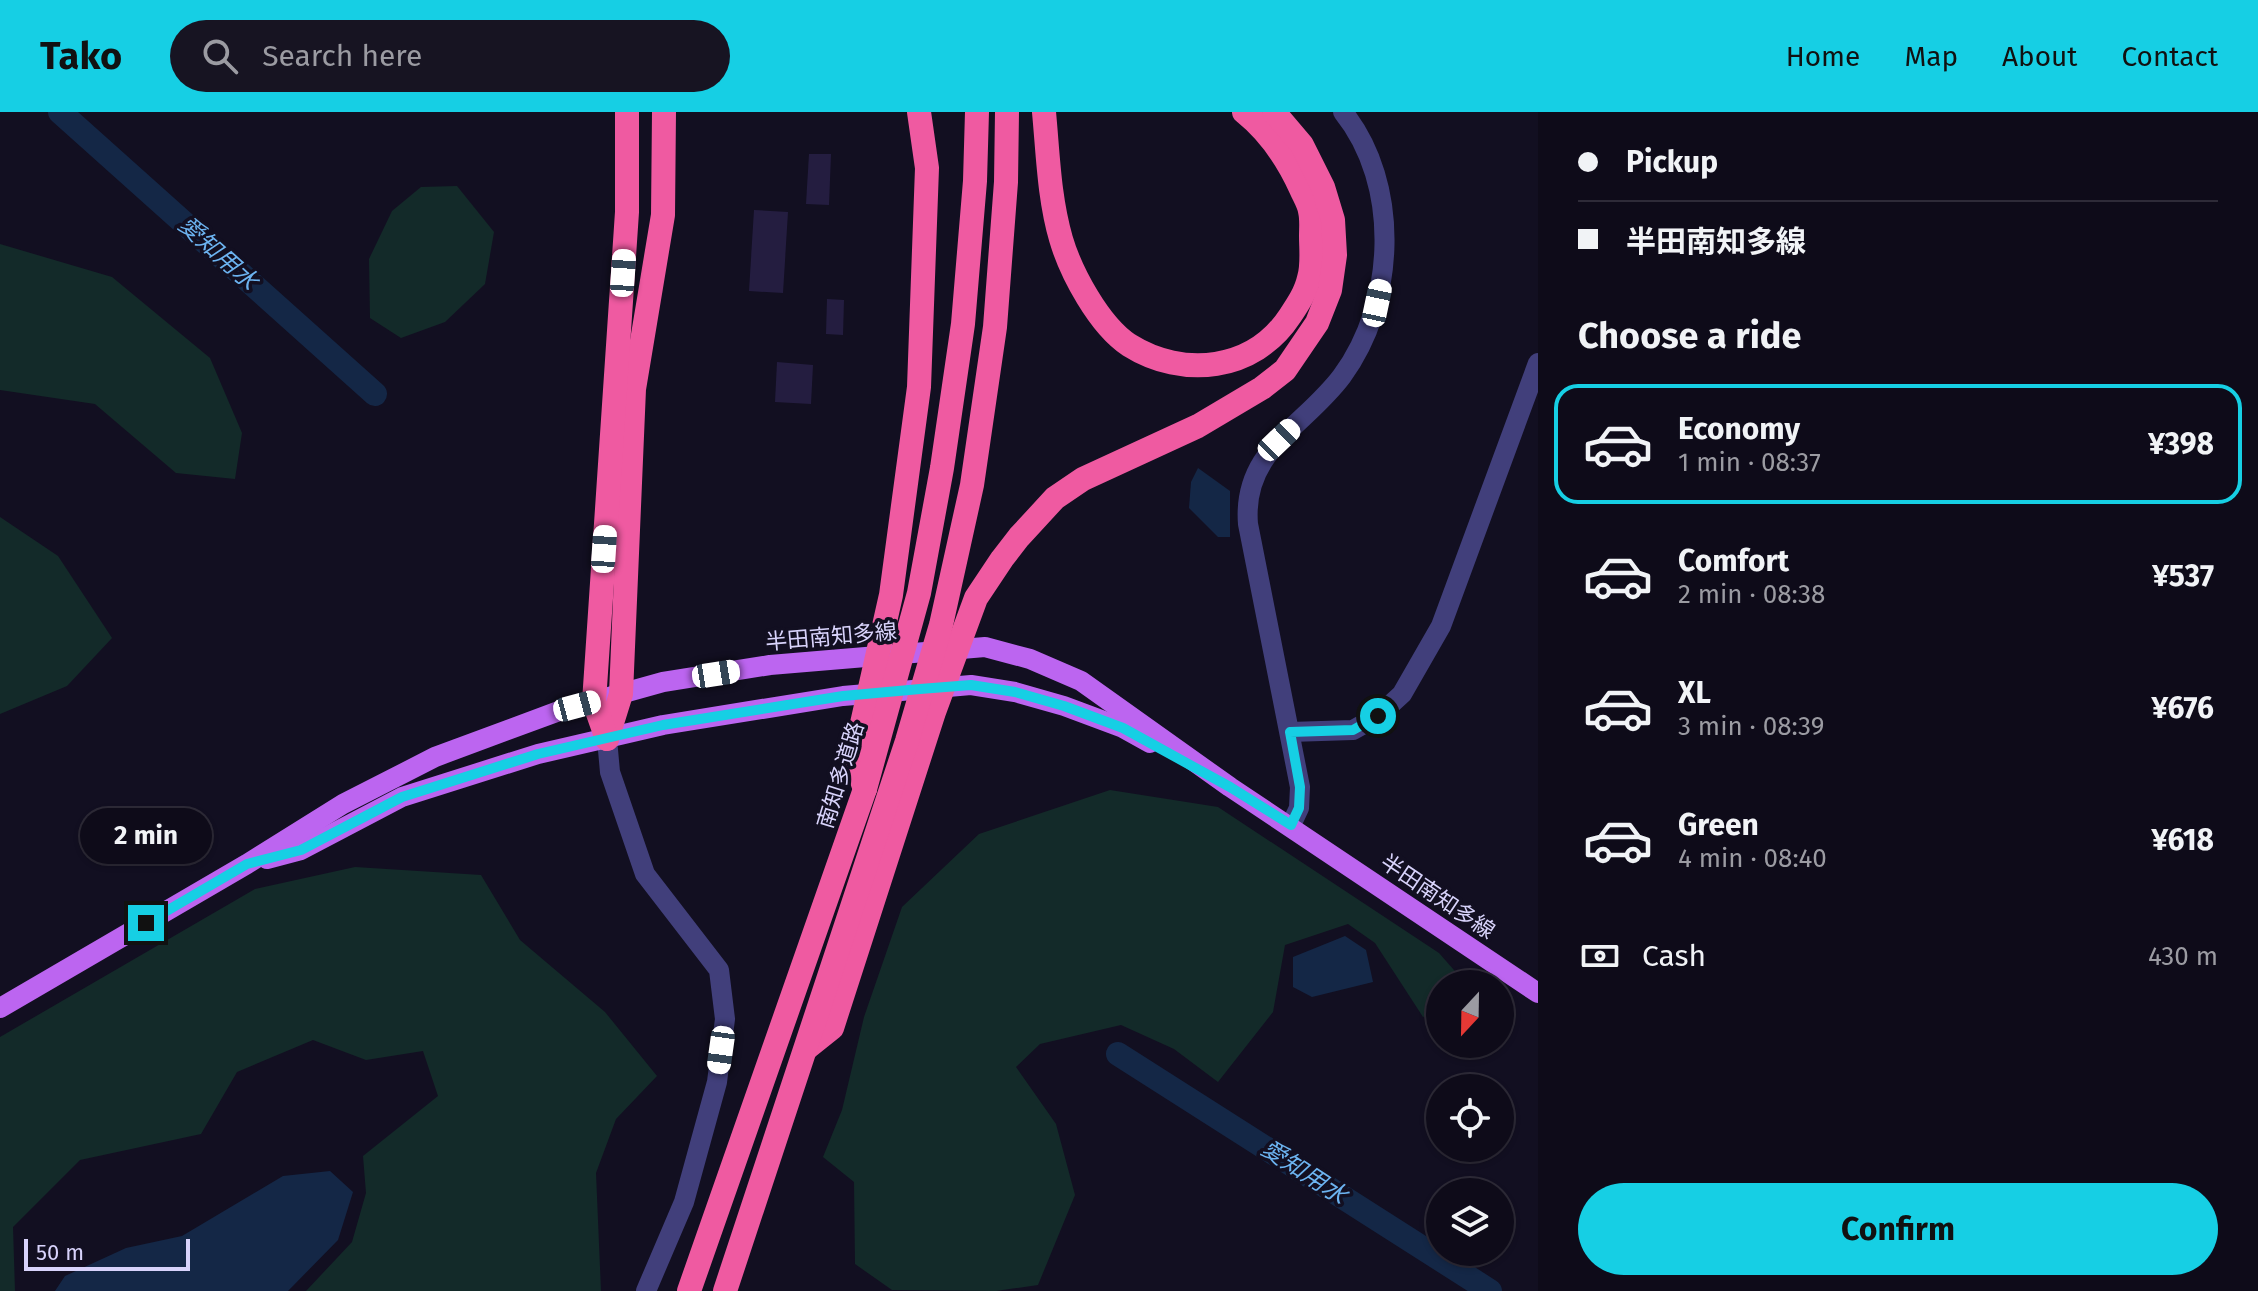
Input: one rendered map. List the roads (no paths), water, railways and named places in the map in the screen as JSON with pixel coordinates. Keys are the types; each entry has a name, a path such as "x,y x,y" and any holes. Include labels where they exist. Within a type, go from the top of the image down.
{"highway":[{"path":"607,739 594,702 627,212 627,112"},
{"path":"865,789 854,759 891,595 919,387 927,168 919,112"},
{"name":"南知多道路","path":"689,1291 865,789 919,593 942,468 963,324 975,181 977,112"},
{"path":"725,1291 907,741 941,625 972,485 995,327 1006,182 1007,112"},
{"path":"1044,112 1053,204 1065,251 1083,288 1103,320 1128,344 1166,361 1200,366 1229,363 1259,349 1281,330 1301,300 1310,277 1310,210 1289,161 1259,124 1244,112"},
{"path":"807,1048 832,1028 939,698 976,598 1002,559 1055,498 1083,479 1198,426 1262,388 1285,370 1317,323 1330,290 1334,267 1333,220 1323,187 1302,145 1274,112"},
{"path":"607,739 621,694 634,389 663,215 663,113"}],"main road":[{"name":"半田南知多線","path":"0,1008 247,864 343,804 435,757 559,711 678,679 770,665 985,647 1030,659 1081,681 1230,787"},
{"name":"半田南知多線","path":"247,864 301,850 402,797 538,754 663,725 843,696 971,685 1015,692 1123,728 1230,787 1291,825 1538,993"}],"street":[{"path":"1291,825 1299,808 1300,787 1246,507 1260,463 1343,375 1363,339 1377,303 1386,252 1385,224 1372,165 1343,112"},
{"path":"1290,732 1353,730 1378,716 1402,694 1441,626 1538,363"},
{"path":"607,739 610,772 645,874 719,970 725,1019 717,1082 684,1202 646,1291"}],"water":[{"path":"1198,468 1230,491 1230,537 1218,537 1189,508 1191,482"},
{"path":"1345,936 1366,950 1373,982 1312,997 1293,987 1293,957"},
{"path":"330,1171 353,1192 338,1240 288,1291 55,1291 65,1276 126,1248 182,1236 283,1176"}],"waterway":[{"name":"愛知用水","path":"60,112 375,394"},
{"name":"愛知用水","path":"1118,1054 1490,1291"}]}
